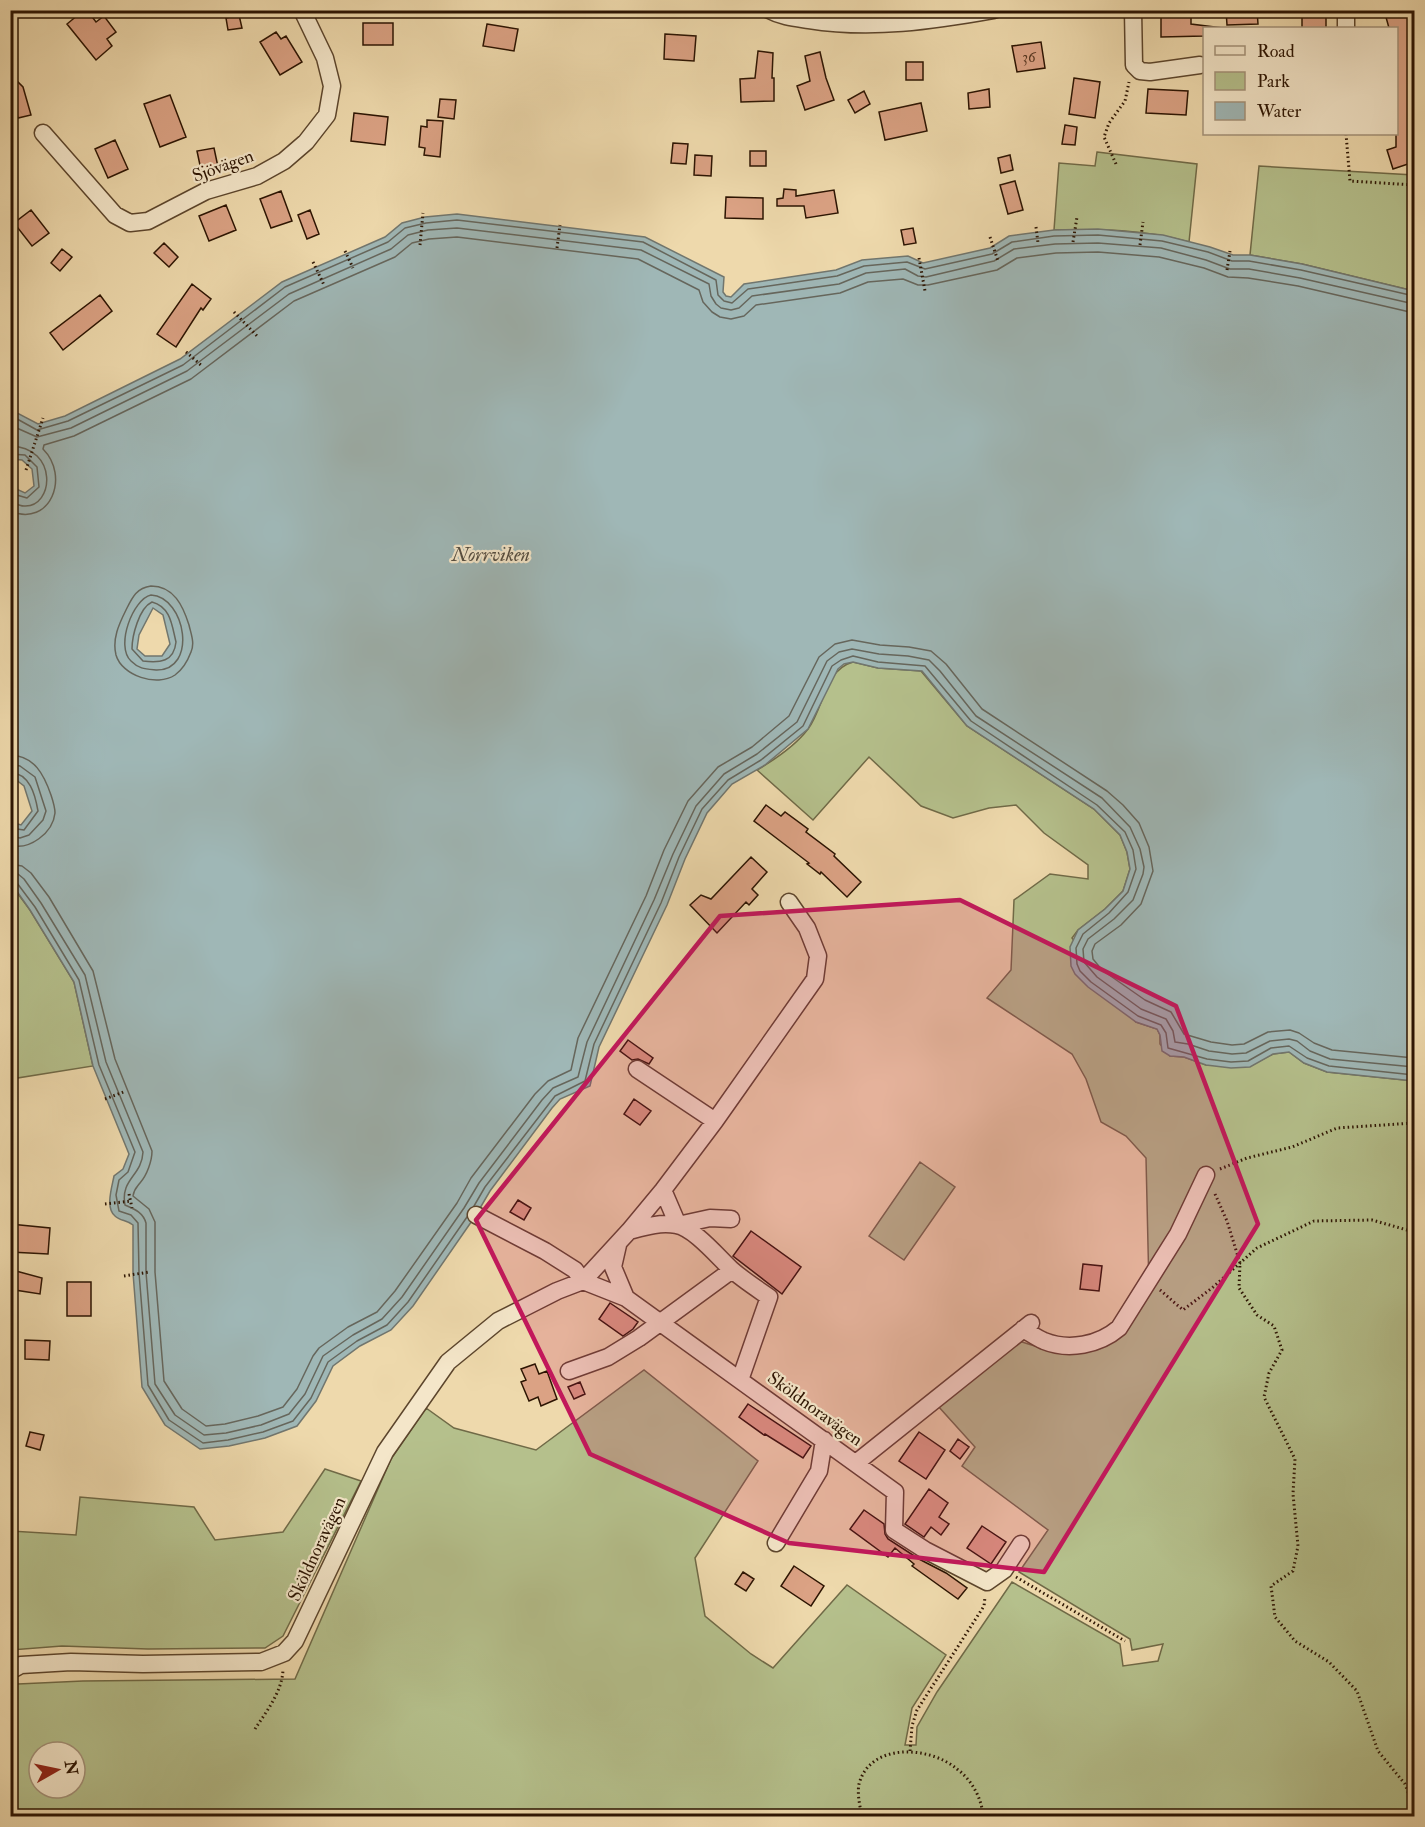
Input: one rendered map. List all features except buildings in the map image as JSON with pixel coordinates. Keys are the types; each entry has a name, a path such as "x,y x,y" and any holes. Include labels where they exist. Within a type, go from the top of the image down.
{"street":[{"name":"Sjövägen","path":"43,134 115,215 130,223 147,221 206,191 257,176 284,161 306,142 327,115 332,86 325,58 302,10"},
{"path":"769,10 779,16 856,25 931,22 994,10"},
{"path":"1133,10 1134,65 1140,71 1150,72 1200,65"},
{"path":"1346,10 1346,27"},
{"name":"Sköldnoravägen","path":"284,1653 295,1641 385,1452 448,1362 498,1321 557,1291 584,1281 663,1190 815,979 818,956 807,928 789,902"},
{"path":"637,1069 715,1120"},
{"path":"1149,1280 1178,1234 1206,1174"},
{"path":"663,1190 678,1225 707,1245 732,1270 769,1297 740,1380"},
{"path":"476,1215 575,1270 584,1281"},
{"path":"626,1298 613,1267 623,1238 648,1226 678,1225 710,1218 731,1219"},
{"path":"569,1371 608,1357 639,1338 732,1270"},
{"name":"Sköldnoravägen","path":"584,1281 626,1298 856,1463 1028,1326 1044,1341 1065,1346 1106,1339 1119,1328 1149,1280"},
{"path":"776,1543 819,1471 824,1440"},
{"path":"856,1463 895,1492 894,1530 925,1550 987,1582 1004,1570 1021,1544"},
{"path":"10,1671 21,1665 71,1662 143,1664 261,1662 284,1653"}],"path":[{"path":"1116,164 1104,137 1109,123 1125,101 1134,65"},
{"path":"1346,135 1350,182 1414,185"},
{"path":"420,245 423,213"},
{"path":"1073,242 1077,217"},
{"path":"1140,244 1143,222"},
{"path":"557,248 560,225"},
{"path":"1036,227 1038,243"},
{"path":"990,237 998,261"},
{"path":"345,251 353,268"},
{"path":"1227,270 1230,251"},
{"path":"919,258 925,291"},
{"path":"313,262 324,285"},
{"path":"234,312 258,337"},
{"path":"186,352 202,366"},
{"path":"26,470 43,418"},
{"path":"105,1099 126,1091"},
{"path":"1414,1123 1337,1128 1292,1147 1247,1158 1206,1174 1227,1221 1240,1263 1239,1288 1257,1315 1274,1326 1282,1350 1269,1373 1264,1397 1295,1459 1293,1494 1298,1546 1293,1571 1272,1586 1275,1617 1295,1641 1329,1662 1357,1691 1378,1751 1405,1784 1414,1808"},
{"path":"129,1194 132,1208"},
{"path":"105,1204 130,1201"},
{"path":"1149,1280 1183,1310 1257,1248 1314,1221 1372,1220 1414,1232"},
{"path":"124,1276 149,1272"},
{"path":"1004,1570 1125,1641"},
{"path":"910,1751 912,1726 917,1710 984,1606 987,1582"},
{"path":"255,1729 271,1705 283,1679 284,1653"},
{"path":"862,1816 859,1786 864,1772 873,1762 890,1754 910,1751 938,1758 957,1768 974,1788 982,1806 983,1816"}],"highlighted area":[{"path":"960,900 1176,1006 1258,1224 1044,1572 789,1543 590,1454 476,1220 720,916"}],"green space":[{"path":"1097,152 1197,164 1189,242 1139,232 1054,230 1059,163 1095,166"},
{"path":"1259,166 1414,175 1414,291 1302,264 1250,255"},
{"path":"853,662 878,668 921,671 967,726 1094,809 1120,835 1127,852 1130,869 1123,891 1105,909 1078,930 1072,938 1136,1022 1157,1029 1160,1044 1170,1056 1184,1057 1206,1065 1250,1066 1273,1054 1289,1052 1304,1063 1327,1072 1414,1081 1414,1816 11,1816 10,1664 18,1684 83,1681 295,1679 391,1459 426,1408 454,1428 536,1450 644,1370 758,1461 695,1558 705,1616 751,1654 773,1668 847,1585 946,1655 912,1708 905,1745 916,1745 917,1727 937,1692 1012,1582 1120,1644 1123,1666 1158,1661 1163,1644 1132,1650 1130,1639 1019,1572 1048,1530 962,1466 975,1447 938,1406 1016,1340 1059,1351 1085,1350 1149,1289 1146,1158 1126,1136 1101,1122 1086,1079 1072,1054 987,998 1011,970 1014,900 1050,874 1088,879 1088,865 1044,833 1016,805 989,808 953,818 921,806 869,757 813,820 757,770 784,752 808,729 836,673 843,666"},
{"path":"10,883 30,910 74,982 93,1066 11,1079"},
{"path":"920,1162 955,1187 904,1260 869,1236"},
{"path":"325,1469 361,1481 283,1636 265,1648 148,1649 62,1646 11,1650 11,1531 76,1535 80,1497 194,1507 215,1540 283,1532"}],"water":[{"name":"Norrviken","path":"457,214 645,237 724,277 723,292 726,296 731,297 744,284 836,270 862,260 908,256 923,263 990,248 1009,236 1054,230 1098,229 1163,235 1233,255 1250,255 1302,264 1414,291 1414,1081 1327,1072 1304,1063 1289,1052 1273,1054 1250,1067 1231,1068 1206,1065 1184,1057 1170,1056 1162,1051 1157,1029 1136,1022 1088,987 1075,974 1071,966 1070,947 1078,930 1105,909 1123,891 1130,869 1127,852 1120,835 1094,809 967,726 922,671 878,668 853,662 844,664 838,669 808,729 765,765 732,784 707,813 685,859 667,905 599,1047 590,1086 560,1099 552,1108 490,1191 413,1306 391,1330 360,1346 333,1366 316,1401 297,1426 265,1438 229,1446 200,1449 165,1425 142,1387 133,1273 133,1225 117,1218 110,1208 114,1176 123,1169 129,1154 93,1066 74,982 11,883 11,822 21,825 32,811 24,786 11,776 10,480 14,488 25,493 34,486 32,469 22,460 11,459 11,404 17,413 38,424 65,416 180,359 282,282 385,237 402,223 425,217","holes":["153,608 163,615 170,644 162,656 145,656 137,649 139,635"]}]}
